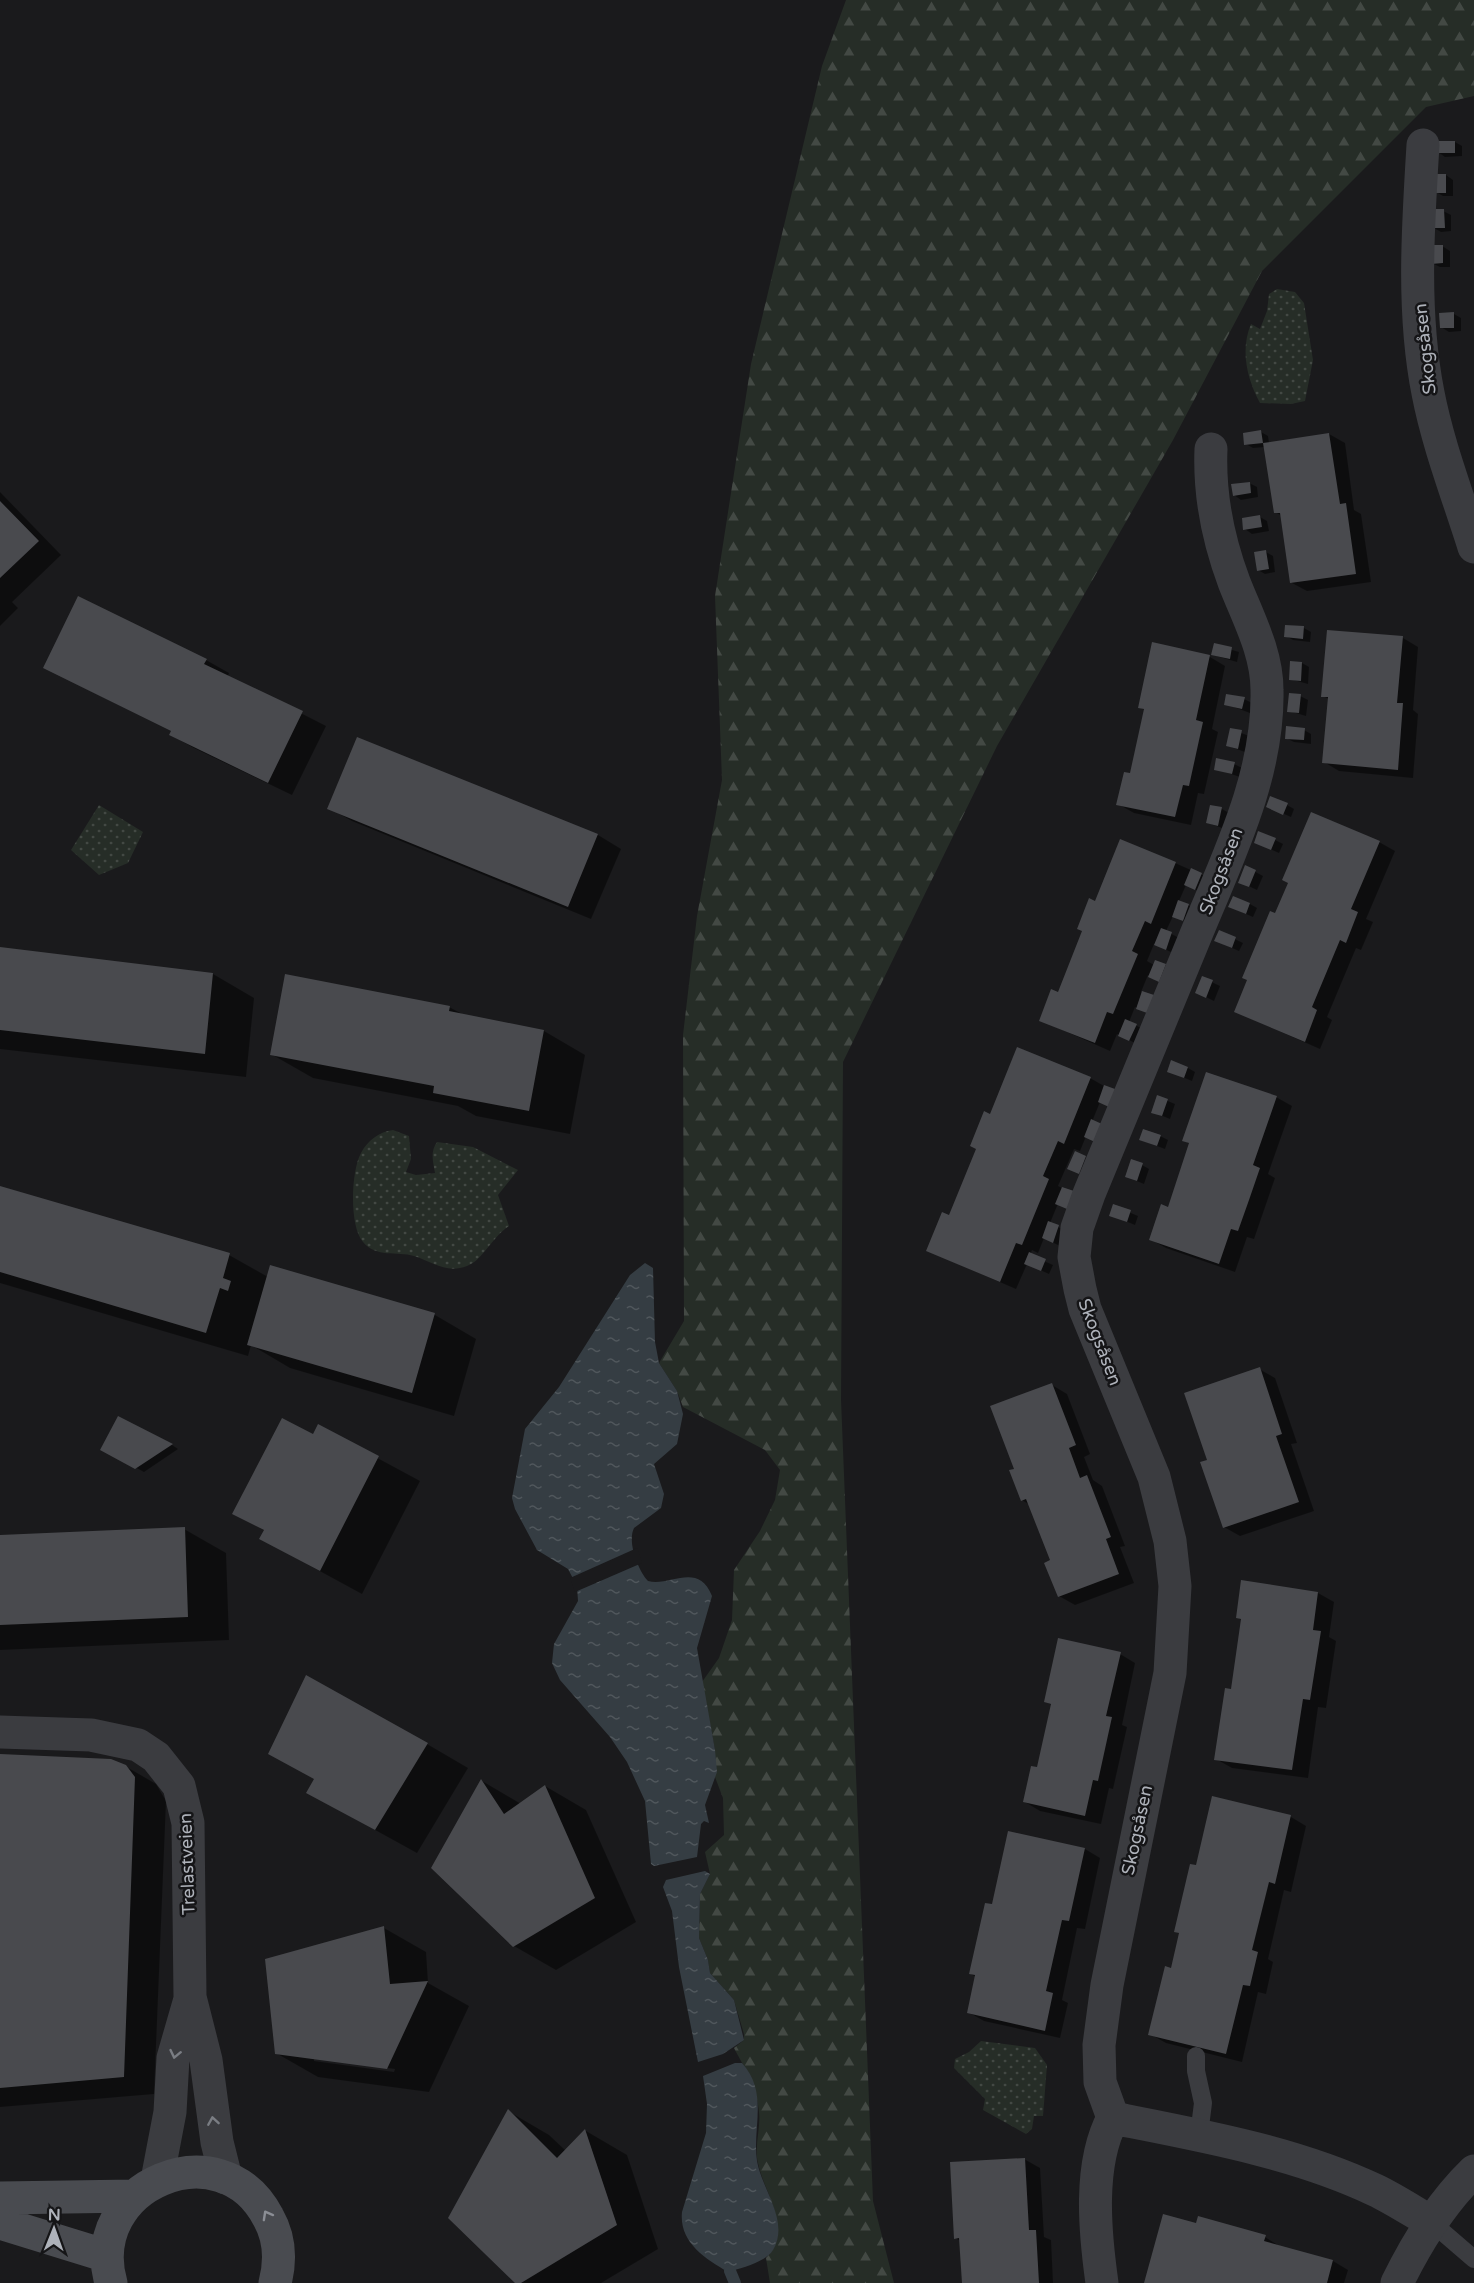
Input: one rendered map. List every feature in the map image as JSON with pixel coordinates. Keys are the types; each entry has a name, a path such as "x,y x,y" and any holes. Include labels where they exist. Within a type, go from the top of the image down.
{"main road":[{"path":"0,2198 146,2188 184,2172 198,2172 226,2178 240,2186 264,2208 277,2238 281,2279"},
{"path":"0,2223 109,2269 114,2223 146,2188"}],"street":[{"name":"Skogsåsen","path":"1423,145 1418,227 1423,358 1434,414 1474,547"},
{"name":"Skogsåsen","path":"1113,2118 1100,2082 1099,2045 1107,1985 1170,1673 1175,1586 1170,1541 1154,1477 1085,1309 1074,1257 1077,1228 1089,1194 1223,869 1254,786 1264,729 1267,691 1265,661 1219,537 1212,494 1211,449"},
{"name":"Trelastveien","path":"0,1732 115,1738 138,1745 168,1768 179,1786 188,1823 190,1997 206,2060 215,2132 226,2178"},
{"name":"Trelastveien","path":"146,2188 170,2112 173,2058 190,1997"},
{"path":"1102,2283 1095,2209 1104,2133 1113,2118 1256,2148 1374,2190 1431,2222"},
{"path":"1397,2283 1412,2251 1431,2222 1474,2171"}],"lane":[{"path":"1196,2056 1196,2071 1203,2103 1199,2135"},
{"path":"1431,2222 1474,2259"}],"green space":[{"path":"846,0 1474,0 1474,96 1426,107 1262,271 1173,440 997,746 843,1062 841,1400 873,2201 894,2283 770,2283 766,2258 774,2247 777,2224 775,2211 758,2163 759,2118 756,2094 734,2048 744,2040 744,2034 734,2000 710,1973 708,1960 699,1938 700,1894 710,1874 705,1852 724,1835 723,1798 715,1777 715,1750 702,1682 719,1658 732,1620 734,1570 760,1531 775,1500 780,1470 765,1450 683,1407 677,1391 659,1363 684,1321 683,1035 697,916 722,780 715,596 751,364 822,66"},
{"path":"1277,289 1295,292 1304,303 1313,360 1305,401 1291,404 1260,403 1246,364 1246,344 1251,324 1260,329 1267,311 1269,294"},
{"path":"99,805 143,832 128,863 99,875 71,850"},
{"path":"393,1130 409,1136 411,1159 406,1172 416,1175 435,1173 433,1153 437,1142 473,1147 518,1170 498,1195 509,1226 467,1266 446,1268 414,1256 380,1252 368,1247 358,1234 353,1198 358,1161 364,1148 371,1141"},
{"path":"981,2041 1035,2048 1047,2065 1043,2116 1034,2116 1032,2129 1026,2134 983,2110 985,2099 954,2068 955,2059 969,2052"}],"water":[{"path":"645,1263 653,1268 655,1342 659,1363 677,1391 683,1414 677,1444 654,1464 664,1494 661,1508 634,1528 632,1541 637,1563 648,1581 691,1577 706,1586 712,1596 697,1648 717,1772 705,1805 709,1823 704,1821 701,1824 697,1857 654,1866 651,1864 645,1801 627,1762 610,1737 560,1680 552,1663 554,1644 578,1601 577,1586 568,1569 537,1550 515,1509 512,1498 525,1429 559,1387 630,1275"},
{"path":"705,1871 710,1874 700,1894 699,1938 708,1960 710,1973 734,2000 744,2040 723,2054 698,2062 679,1967 672,1911 663,1887 666,1880"},
{"path":"735,2063 742,2063 755,2086 758,2111 757,2161 777,2217 778,2228 777,2239 770,2254 753,2264 728,2272 695,2248 685,2232 682,2212 706,2133 707,2104 703,2076"}],"pier":[{"path":"637,1548 642,1563 575,1592 570,1578"}],"building":[{"path":"1436,141 1455,141 1455,153 1437,153"},
{"path":"1434,174 1446,174 1446,193 1434,193"},
{"path":"1432,209 1444,209 1445,228 1432,228"},
{"path":"1431,245 1443,245 1443,263 1431,264"},
{"path":"1454,312 1454,328 1440,328 1439,313"},
{"path":"1261,430 1263,443 1244,445 1243,433"},
{"path":"1329,433 1340,504 1346,503 1356,574 1290,583 1280,513 1274,513 1263,443"},
{"path":"1250,482 1251,493 1233,496 1231,484"},
{"path":"0,501 39,541 0,578"},
{"path":"1260,515 1262,527 1243,530 1242,518"},
{"path":"1266,550 1269,569 1257,571 1254,552"},
{"path":"78,596 207,659 204,664 303,711 268,783 169,735 171,731 43,668"},
{"path":"1285,625 1304,626 1303,639 1284,637"},
{"path":"1327,630 1403,636 1397,703 1403,703 1398,770 1322,763 1328,697 1321,697"},
{"path":"1152,642 1210,655 1196,720 1203,722 1189,786 1183,785 1175,817 1116,805 1124,772 1130,773 1144,709 1138,708"},
{"path":"1214,643 1232,647 1230,659 1211,655"},
{"path":"1290,661 1302,662 1301,681 1289,680"},
{"path":"1289,693 1301,694 1299,713 1287,712"},
{"path":"1226,694 1245,697 1242,709 1224,705"},
{"path":"1286,726 1305,728 1304,740 1285,739"},
{"path":"1230,728 1242,730 1238,749 1226,746"},
{"path":"357,737 598,834 568,907 327,809"},
{"path":"1216,758 1235,762 1232,774 1214,770"},
{"path":"1270,796 1288,803 1283,815 1266,807"},
{"path":"1210,805 1222,807 1218,826 1206,823"},
{"path":"1311,812 1380,841 1351,909 1358,912 1346,943 1340,940 1312,1007 1317,1010 1305,1042 1234,1012 1247,980 1242,978 1270,911 1275,913 1288,883 1282,880"},
{"path":"1258,831 1276,838 1271,850 1254,843"},
{"path":"1120,839 1176,862 1151,924 1145,921 1132,951 1138,954 1113,1014 1107,1012 1095,1043 1039,1021 1051,989 1058,992 1082,931 1077,929 1089,898 1095,901"},
{"path":"1245,865 1256,870 1249,887 1238,883"},
{"path":"1191,868 1202,873 1195,890 1184,885"},
{"path":"1233,896 1250,903 1246,914 1228,907"},
{"path":"1178,900 1189,904 1183,921 1172,917"},
{"path":"1161,928 1172,932 1166,950 1154,945"},
{"path":"1219,930 1236,937 1232,948 1214,941"},
{"path":"0,947 213,973 205,1054 0,1030"},
{"path":"1155,960 1166,964 1159,982 1148,977"},
{"path":"285,974 450,1006 449,1011 544,1030 529,1111 433,1093 434,1086 270,1055"},
{"path":"1202,976 1213,980 1206,998 1195,993"},
{"path":"1142,991 1154,995 1147,1013 1136,1009"},
{"path":"1125,1019 1137,1024 1129,1041 1118,1036"},
{"path":"1017,1047 1091,1077 1064,1144 1058,1141 1043,1176 1049,1179 1022,1245 1016,1243 1000,1282 926,1251 942,1212 949,1215 976,1149 970,1146 984,1111 990,1114"},
{"path":"1171,1060 1188,1067 1184,1078 1167,1072"},
{"path":"1206,1072 1277,1096 1253,1165 1260,1168 1249,1200 1238,1231 1231,1229 1219,1264 1149,1240 1161,1204 1168,1207 1189,1143 1182,1141"},
{"path":"1104,1085 1115,1089 1109,1107 1098,1102"},
{"path":"1157,1095 1168,1099 1162,1116 1151,1113"},
{"path":"1091,1119 1102,1124 1095,1142 1084,1137"},
{"path":"1143,1129 1161,1135 1157,1146 1139,1140"},
{"path":"1075,1151 1086,1156 1079,1174 1067,1169"},
{"path":"1131,1159 1143,1163 1137,1181 1125,1177"},
{"path":"0,1186 230,1253 223,1278 231,1281 228,1291 220,1288 206,1333 0,1272"},
{"path":"1062,1187 1074,1191 1067,1209 1055,1204"},
{"path":"1113,1204 1131,1210 1127,1222 1109,1216"},
{"path":"1048,1221 1059,1225 1053,1243 1042,1238"},
{"path":"1029,1252 1046,1259 1041,1271 1024,1264"},
{"path":"270,1265 435,1313 412,1393 247,1345"},
{"path":"1260,1367 1282,1434 1276,1436 1299,1502 1223,1528 1200,1462 1207,1460 1184,1393"},
{"path":"1052,1383 1076,1445 1069,1448 1080,1478 1087,1475 1111,1537 1106,1539 1119,1574 1058,1597 1044,1563 1050,1560 1026,1499 1021,1501 1009,1470 1014,1469 990,1406"},
{"path":"118,1416 173,1444 135,1469 100,1450"},
{"path":"282,1418 313,1434 318,1424 379,1456 320,1571 259,1539 264,1530 232,1514"},
{"path":"185,1527 188,1617 0,1625 0,1535"},
{"path":"1241,1580 1318,1592 1313,1630 1321,1631 1310,1700 1303,1699 1292,1770 1214,1760 1225,1688 1231,1689 1241,1619 1236,1618"},
{"path":"1058,1638 1121,1652 1106,1716 1112,1717 1098,1781 1093,1780 1085,1816 1023,1802 1031,1766 1037,1767 1051,1704 1044,1702"},
{"path":"306,1675 428,1743 375,1830 306,1793 314,1779 268,1754"},
{"path":"0,1754 111,1759 126,1765 135,1777 124,2077 0,2088"},
{"path":"481,1779 504,1814 545,1785 595,1898 513,1947 431,1868"},
{"path":"1212,1796 1291,1815 1275,1884 1269,1882 1252,1950 1258,1952 1250,1986 1243,1985 1226,2054 1148,2035 1165,1966 1171,1968 1179,1933 1174,1932 1190,1864 1196,1865"},
{"path":"1008,1831 1085,1848 1069,1921 1062,1920 1046,1991 1053,1993 1045,2031 967,2013 975,1975 969,1974 985,1903 992,1904"},
{"path":"384,1926 390,1984 428,1981 387,2069 275,2054 265,1959"},
{"path":"508,2109 557,2158 585,2129 617,2225 521,2283 515,2283 448,2218"},
{"path":"1025,2158 1029,2230 1036,2230 1039,2283 962,2283 959,2238 954,2239 950,2162"},
{"path":"1163,2214 1196,2223 1198,2216 1266,2235 1264,2241 1333,2260 1327,2283 1144,2283"}],"waterway":[{"path":"730,2271 735,2283"}]}
